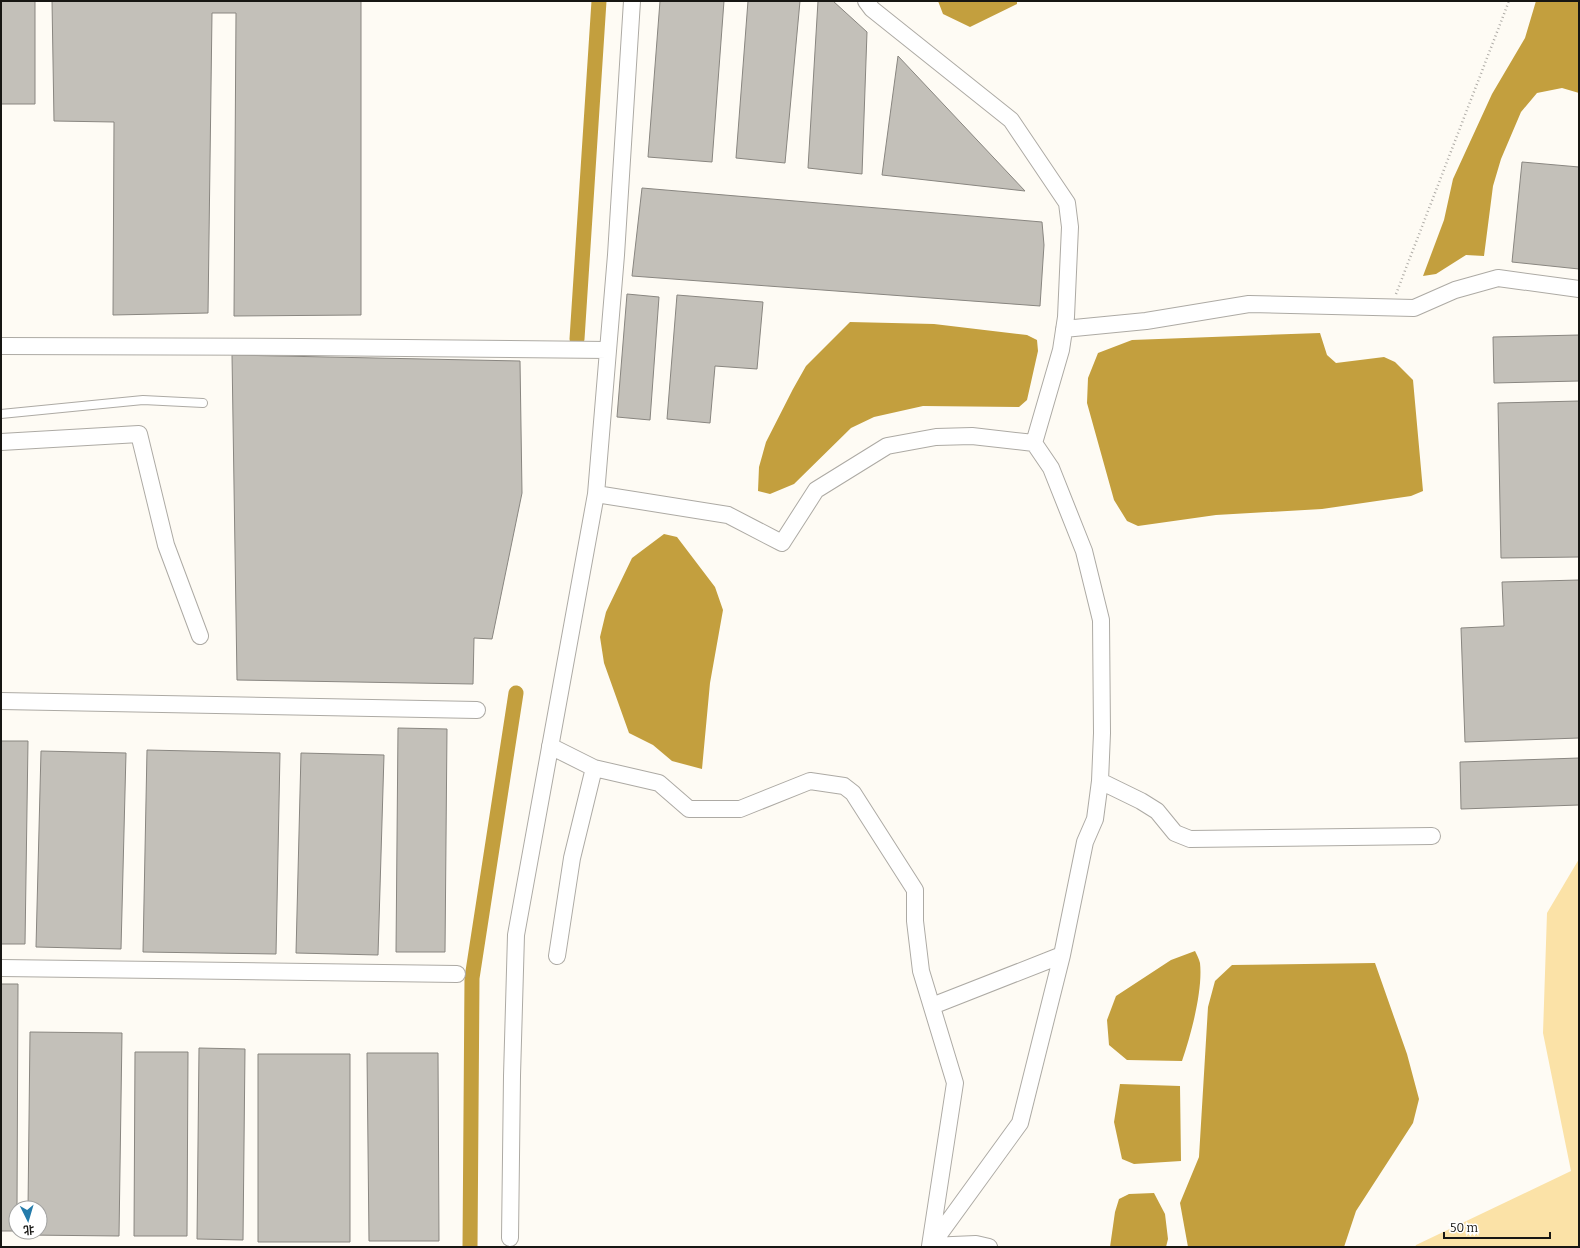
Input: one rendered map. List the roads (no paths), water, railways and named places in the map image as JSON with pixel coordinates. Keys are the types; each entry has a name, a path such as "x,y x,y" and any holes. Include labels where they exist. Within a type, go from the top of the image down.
{"street":[{"path":"510,1238 512,1076 516,935 596,494 616,255 632,1"},
{"path":"866,1 872,9 1011,120 1067,203 1070,227 1064,329 1061,350 1034,443"},
{"path":"1064,329 1146,321 1249,304 1414,308 1455,290 1498,278 1579,289"},
{"path":"1,346 608,350"},
{"path":"1,442 139,434 166,545 200,636"},
{"path":"596,494 728,515 782,543 816,490 886,446 936,437 972,436 1034,443 1051,468 1084,551 1101,620 1102,733 1100,781 1095,818 1085,842 1062,955 1020,1123 930,1247"},
{"path":"1,701 477,710"},
{"path":"550,746 594,768 659,783 690,809 740,809 810,781 844,786 853,793 915,890 915,921 921,971 955,1083 930,1247"},
{"path":"557,956 572,858 594,768"},
{"path":"1100,781 1141,801 1157,811 1175,833 1190,839 1432,836"},
{"path":"932,1006 1062,955"},
{"path":"1,968 457,974"},
{"path":"930,1247 976,1244 989,1247"}],"lane":[{"path":"1,414 143,400 203,403"}],"waterway":[{"path":"577,339 599,1"},
{"path":"470,1247 472,978 516,693"}]}
